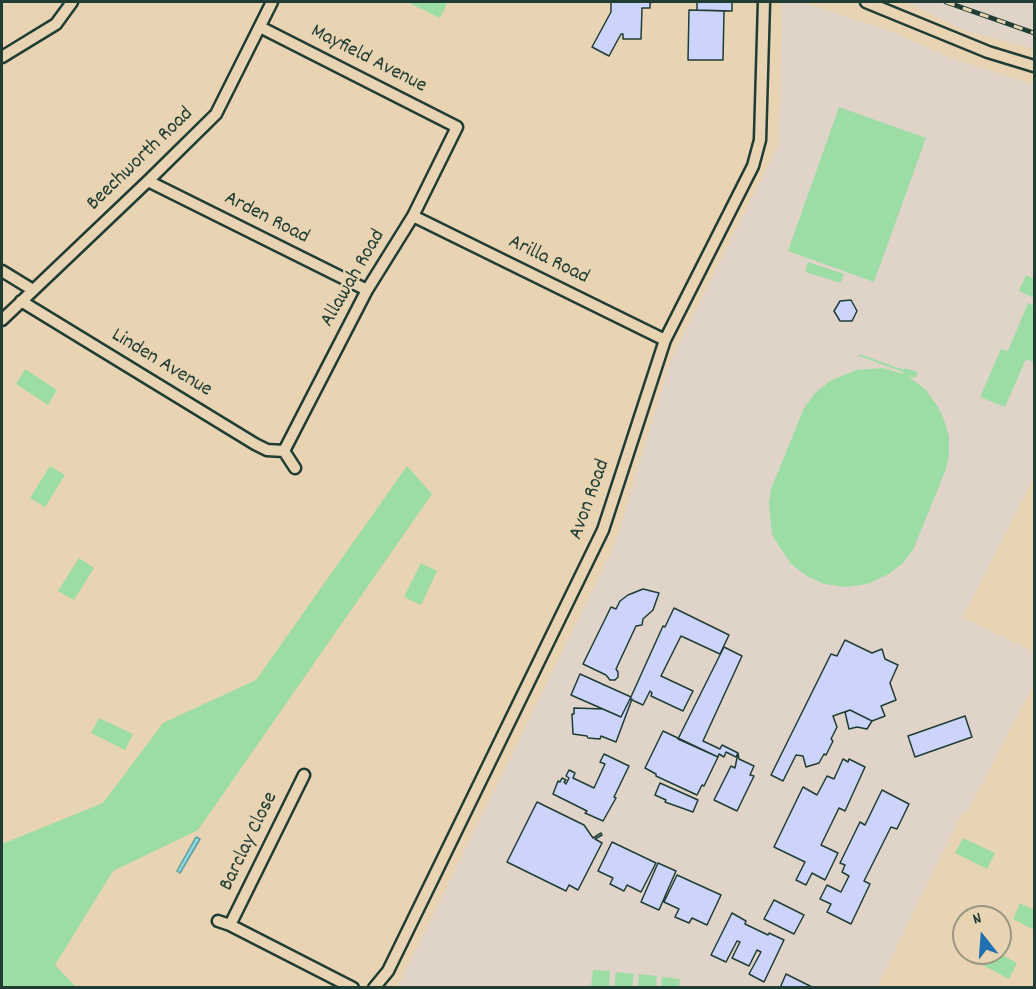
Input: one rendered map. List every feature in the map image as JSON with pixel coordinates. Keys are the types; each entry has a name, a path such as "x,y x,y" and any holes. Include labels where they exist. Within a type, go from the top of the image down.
{"street":[{"path":"2,57 56,24 72,2"},
{"name":"Beechworth Road","path":"2,320 148,182 216,114 273,2"},
{"name":"Avon Road","path":"374,987 388,971 603,530 665,340 753,166 761,131 764,2"},
{"path":"866,2 988,52 1035,66"},
{"name":"Mayfield Avenue","path":"260,27 457,127"},
{"name":"Allawah Road","path":"284,451 367,290 413,216 457,127"},
{"name":"Arden Road","path":"148,182 367,290"},
{"name":"Arilla Road","path":"413,216 665,340"},
{"path":"2,271 33,290"},
{"name":"Linden Avenue","path":"21,302 255,444 267,450 284,451"},
{"path":"284,451 295,468"},
{"name":"Barclay Close","path":"230,926 304,775"},
{"path":"218,921 353,987"}],"shaded area":[{"path":"782,2 802,2 893,32 951,58 1034,85 1034,477 963,617 1034,652 1034,684 967,813 963,812 877,987 397,988 615,544 671,359 779,143"},
{"path":"906,2 1034,2 1034,49 966,31"}],"green space":[{"path":"407,2 443,2 447,4 440,18"},
{"path":"839,107 926,138 874,282 788,251"},
{"path":"808,262 844,274 841,283 805,272"},
{"path":"1026,275 1034,279 1034,298 1019,291"},
{"path":"1028,303 1034,306 1034,358 1033,362 1026,359 1005,407 980,397 1001,349 1008,351"},
{"path":"859,354 904,370 905,368 918,372 915,378 908,376 926,390 938,407 949,436 949,455 946,469 913,550 902,564 887,575 867,584 846,587 824,584 807,576 791,564 772,535 769,503 771,489 804,408 815,393 830,381 856,370 883,368 903,374 903,372 859,356"},
{"path":"25,369 57,390 48,405 16,384"},
{"path":"50,466 65,475 45,507 30,498"},
{"path":"407,466 432,494 198,830 113,871 55,965 76,987 2,988 2,844 103,803 163,723 256,680"},
{"path":"79,558 94,568 74,600 58,591"},
{"path":"421,563 437,571 421,605 404,597"},
{"path":"99,718 133,734 125,750 91,733"},
{"path":"963,838 995,853 987,869 955,853"},
{"path":"1020,903 1034,910 1034,930 1013,919"},
{"path":"1012,960 1017,963 1009,979 982,965 1012,965"},
{"path":"593,970 610,971 609,987 591,987"},
{"path":"616,972 634,974 632,987 614,987"},
{"path":"639,974 657,976 656,987 638,987"},
{"path":"662,977 680,979 679,987 661,987"}],"water":[{"path":"196,837 200,839 180,873 177,871"}],"building":[{"path":"611,2 653,2 650,3 650,8 642,8 641,39 623,39 623,34 621,34 609,56 592,47 611,12"},
{"path":"697,2 732,2 732,11 697,10"},
{"path":"689,10 724,11 723,60 688,60"},
{"path":"851,300 857,311 852,321 840,321 834,311 840,301"},
{"path":"643,589 659,593 653,610 643,619 642,625 636,626 616,669 618,677 610,680 606,675 583,664 611,607 616,609 620,601 628,595"},
{"path":"674,608 729,635 720,654 681,636 661,676 693,691 683,711 651,696 650,691 643,705 630,699 663,626 665,627"},
{"path":"845,640 872,653 882,649 885,659 898,665 890,683 896,700 881,706 885,716 872,721 850,710 833,716 837,727 826,755 824,754 819,763 806,767 803,756 796,755 783,781 771,775 831,654 837,656"},
{"path":"724,647 742,656 703,741 720,749 722,745 738,753 736,757 726,752 724,757 719,754 718,757 678,739"},
{"path":"580,674 631,697 621,717 571,695"},
{"path":"632,699 616,742 601,736 600,739 573,734 574,708 603,709 621,717"},
{"path":"850,710 872,721 867,729 857,727 849,729 845,712"},
{"path":"965,716 972,737 915,757 908,736"},
{"path":"663,731 718,757 697,795 656,776 645,768"},
{"path":"738,753 739,759 754,766 750,775 754,776 737,811 714,800 731,766 735,768"},
{"path":"604,754 629,766 614,797 616,798 603,821 553,794 558,781 560,782 562,778 566,780 564,782 566,784 569,770 575,773 573,778 594,788 605,764 600,762"},
{"path":"843,759 848,762 849,759 865,767 845,811 839,808 821,845 838,853 825,880 812,873 806,885 796,880 805,862 774,847 803,787 817,795 827,776 834,779"},
{"path":"660,783 698,800 693,812 665,802 666,800 655,795"},
{"path":"882,790 909,804 897,829 891,827 864,881 870,884 851,924 827,912 831,904 820,899 827,885 841,892 849,876 842,872 845,865 840,863 860,822 865,825"},
{"path":"537,802 584,825 593,838 601,833 602,835 595,839 602,843 578,890 569,885 566,891 507,862"},
{"path":"612,842 656,863 641,892 627,885 624,891 610,884 613,878 598,871"},
{"path":"658,863 676,871 659,910 641,902"},
{"path":"677,875 721,895 707,925 692,918 689,923 675,917 679,909 664,902"},
{"path":"774,900 804,915 794,934 764,919"},
{"path":"732,913 746,921 745,924 784,940 764,982 749,974 761,952 757,950 749,966 732,958 740,942 737,941 726,962 711,955"},
{"path":"786,974 814,988 780,988"}],"railway":[{"path":"946,2 1034,33"}]}
